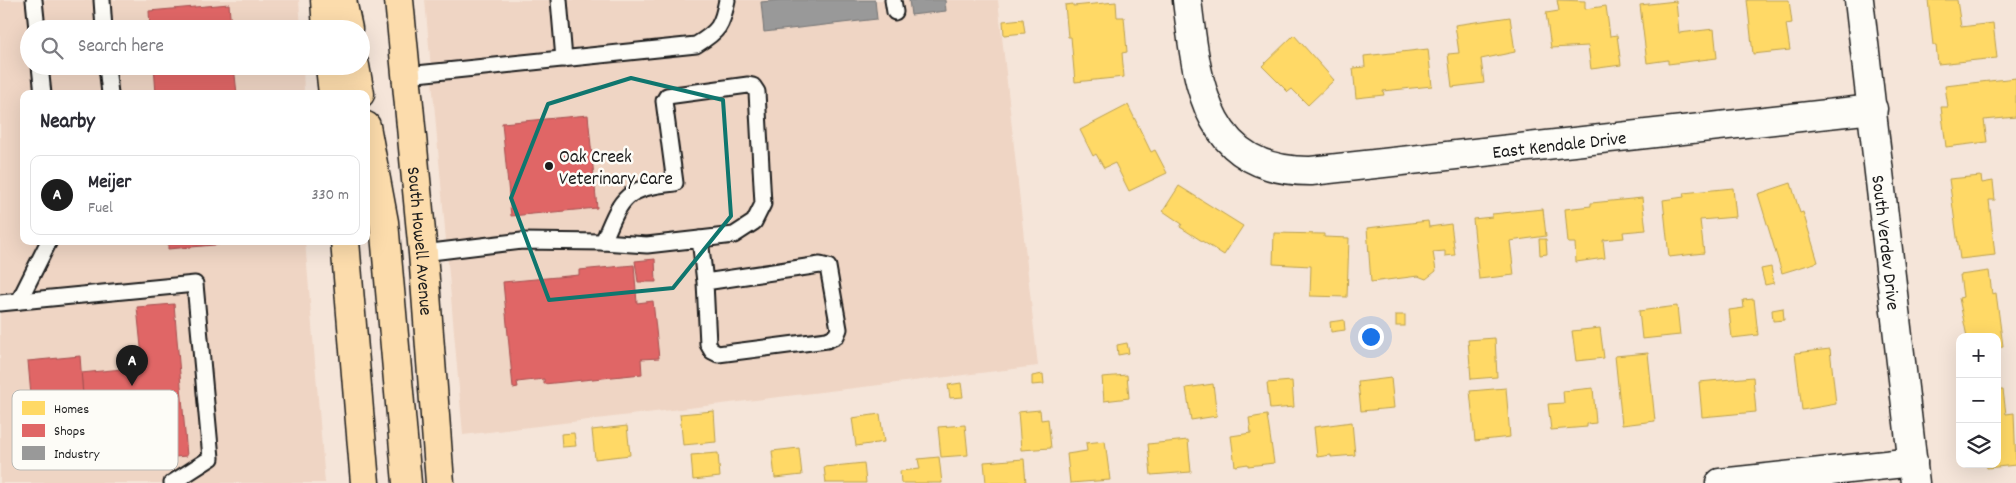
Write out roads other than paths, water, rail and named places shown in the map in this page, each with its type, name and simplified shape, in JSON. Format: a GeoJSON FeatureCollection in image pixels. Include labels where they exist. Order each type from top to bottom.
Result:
{"type":"FeatureCollection","features":[{"type":"Feature","properties":{"kind":"main road"},"geometry":{"type":"LineString","coordinates":[[325,0],[326,20]]}},
{"type":"Feature","properties":{"kind":"main road"},"geometry":{"type":"LineString","coordinates":[[342,0],[346,20]]}},
{"type":"Feature","properties":{"kind":"main road","name":"South Howell Avenue"},"geometry":{"type":"LineString","coordinates":[[399,0],[423,253],[440,483]]}},
{"type":"Feature","properties":{"kind":"main road"},"geometry":{"type":"LineString","coordinates":[[331,75],[333,90]]}},
{"type":"Feature","properties":{"kind":"main road"},"geometry":{"type":"LineString","coordinates":[[357,75],[359,90]]}},
{"type":"Feature","properties":{"kind":"main road"},"geometry":{"type":"LineString","coordinates":[[370,147],[384,222],[406,483]]}},
{"type":"Feature","properties":{"kind":"main road"},"geometry":{"type":"LineString","coordinates":[[344,245],[365,483]]}},
{"type":"Feature","properties":{"kind":"street","name":"East Kendale Drive"},"geometry":{"type":"LineString","coordinates":[[1187,0],[1195,68],[1202,92],[1220,130],[1247,156],[1282,169],[1311,171],[1873,109]]}},
{"type":"Feature","properties":{"kind":"street","name":"South Verdev Drive"},"geometry":{"type":"LineString","coordinates":[[1860,0],[1914,472]]}},
{"type":"Feature","properties":{"kind":"street"},"geometry":{"type":"LineString","coordinates":[[1720,483],[1914,472]]}},
{"type":"Feature","properties":{"kind":"lane"},"geometry":{"type":"LineString","coordinates":[[34,0],[36,20]]}},
{"type":"Feature","properties":{"kind":"lane"},"geometry":{"type":"LineString","coordinates":[[102,0],[103,20]]}},
{"type":"Feature","properties":{"kind":"lane"},"geometry":{"type":"LineString","coordinates":[[559,0],[564,59]]}},
{"type":"Feature","properties":{"kind":"lane"},"geometry":{"type":"LineString","coordinates":[[406,74],[696,45],[712,35],[723,22],[727,0]]}},
{"type":"Feature","properties":{"kind":"lane"},"geometry":{"type":"LineString","coordinates":[[41,75],[42,90]]}},
{"type":"Feature","properties":{"kind":"lane"},"geometry":{"type":"LineString","coordinates":[[108,75],[110,90]]}},
{"type":"Feature","properties":{"kind":"lane"},"geometry":{"type":"LineString","coordinates":[[423,253],[522,241],[603,242],[647,245],[734,235],[754,222],[763,204],[757,92],[753,86],[748,85],[667,96],[664,101],[675,183],[648,186],[629,195],[616,210],[603,242]]}},
{"type":"Feature","properties":{"kind":"lane"},"geometry":{"type":"LineString","coordinates":[[700,239],[705,282],[708,344],[712,351],[718,354],[828,340],[836,336],[839,329],[828,267],[820,266],[705,282]]}},
{"type":"Feature","properties":{"kind":"lane"},"geometry":{"type":"LineString","coordinates":[[19,301],[47,245]]}},
{"type":"Feature","properties":{"kind":"lane"},"geometry":{"type":"LineString","coordinates":[[0,303],[195,284],[211,458],[172,483]]}},
{"type":"Feature","properties":{"kind":"place","name":"Oak Creek Veterinary Care"},"geometry":{"type":"Point","coordinates":[549,166]}},
{"type":"Feature","properties":{"kind":"place","name":"Meijer"},"geometry":{"type":"Point","coordinates":[132,386]}}]}
